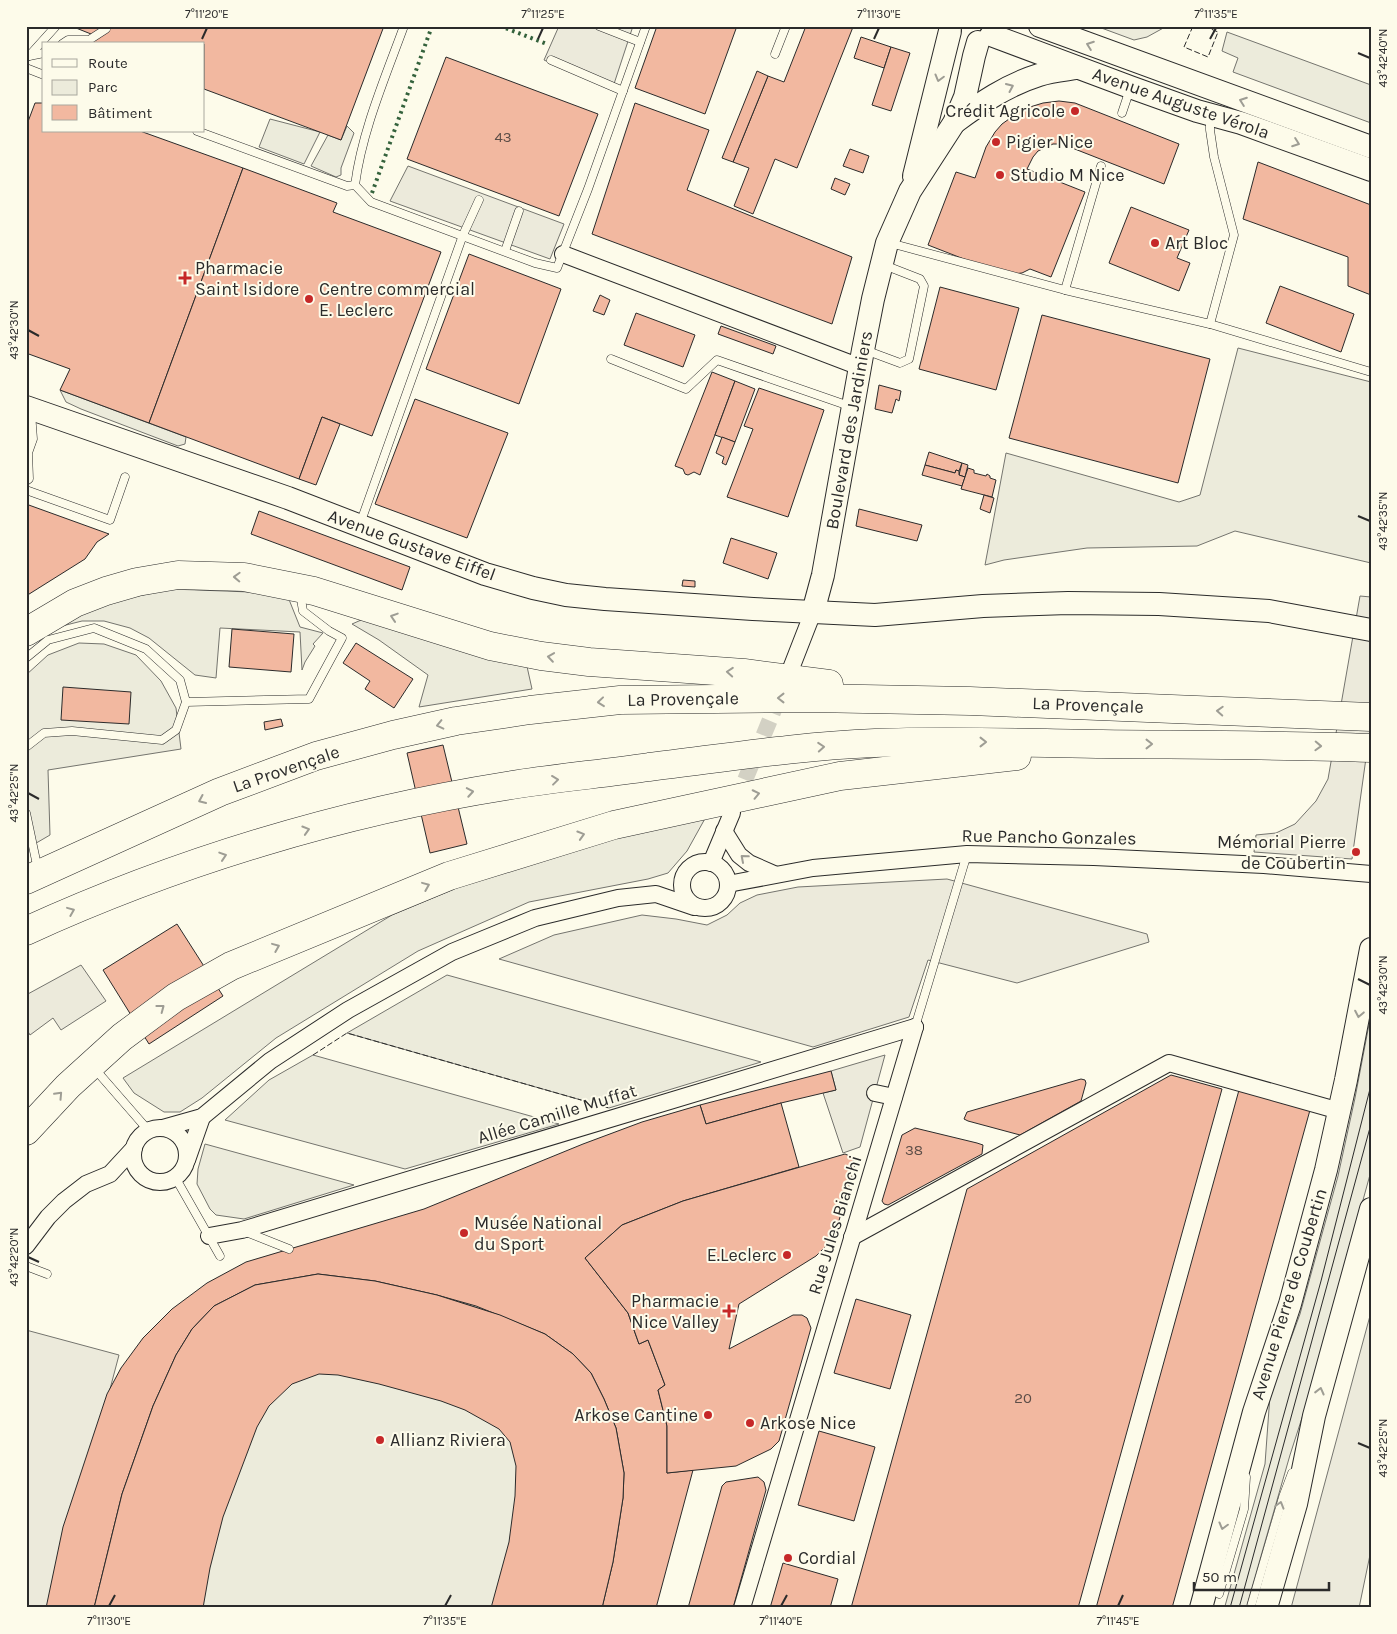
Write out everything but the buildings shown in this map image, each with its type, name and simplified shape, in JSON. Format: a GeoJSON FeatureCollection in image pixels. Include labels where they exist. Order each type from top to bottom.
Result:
{"type":"FeatureCollection","features":[{"type":"Feature","properties":{"kind":"highway"},"geometry":{"type":"LineString","coordinates":[[26,632],[76,602],[137,582],[178,575],[244,577],[314,591],[490,646],[542,656],[589,662],[744,673],[970,701]]}},
{"type":"Feature","properties":{"kind":"highway","name":"La Provençale"},"geometry":{"type":"LineString","coordinates":[[33,877],[220,792],[316,756],[393,735],[456,721],[530,710],[620,700],[811,698],[970,701],[1371,717]]}},
{"type":"Feature","properties":{"kind":"highway"},"geometry":{"type":"LineString","coordinates":[[26,931],[69,912],[178,871],[317,826],[434,799],[507,786],[803,748],[877,743],[991,742],[1371,748]]}},
{"type":"Feature","properties":{"kind":"highway"},"geometry":{"type":"LineString","coordinates":[[31,1122],[122,1037],[176,996],[231,966],[449,876],[614,825],[840,776],[985,761],[1100,744]]}},
{"type":"Feature","properties":{"kind":"street","name":"Avenue Auguste Vérola"},"geometry":{"type":"LineString","coordinates":[[1040,26],[1371,148]]}},
{"type":"Feature","properties":{"kind":"street","name":"Avenue Auguste Vérola"},"geometry":{"type":"LineString","coordinates":[[948,28],[957,38],[968,42],[989,34],[1130,87],[1242,123],[1371,170]]}},
{"type":"Feature","properties":{"kind":"street","name":"Boulevard des Jardiniers"},"geometry":{"type":"LineString","coordinates":[[910,191],[948,28]]}},
{"type":"Feature","properties":{"kind":"street","name":"Boulevard des Jardiniers"},"geometry":{"type":"LineString","coordinates":[[790,670],[813,612],[822,575],[861,358],[887,243],[910,191],[954,123],[989,34]]}},
{"type":"Feature","properties":{"kind":"street","name":"Boulevard des Jardiniers"},"geometry":{"type":"LineString","coordinates":[[954,123],[988,98],[1003,90],[1041,74],[1077,68]]}},
{"type":"Feature","properties":{"kind":"street"},"geometry":{"type":"LineString","coordinates":[[563,254],[861,358]]}},
{"type":"Feature","properties":{"kind":"street","name":"Avenue Gustave Eiffel"},"geometry":{"type":"LineString","coordinates":[[28,410],[279,495],[486,574],[533,588],[566,594],[605,599],[875,615],[983,606],[1068,603],[1159,604],[1269,612],[1371,630]]}},
{"type":"Feature","properties":{"kind":"street"},"geometry":{"type":"LineString","coordinates":[[711,863],[732,814]]}},
{"type":"Feature","properties":{"kind":"street"},"geometry":{"type":"LineString","coordinates":[[724,831],[739,855],[749,864],[774,874]]}},
{"type":"Feature","properties":{"kind":"street","name":"Rue Pancho Gonzales"},"geometry":{"type":"LineString","coordinates":[[728,884],[814,868],[967,854],[1094,857],[1280,866],[1371,874]]}},
{"type":"Feature","properties":{"kind":"street"},"geometry":{"type":"LineString","coordinates":[[149,1180],[137,1170],[133,1156],[136,1141],[155,1129],[202,1118],[270,1061],[348,1010],[452,952],[535,918],[618,898],[656,894],[694,907],[710,908],[724,900],[727,892],[727,878],[721,868],[711,863],[702,862],[688,868],[683,875],[656,894]]}},
{"type":"Feature","properties":{"kind":"street"},"geometry":{"type":"LineString","coordinates":[[683,875],[681,890],[694,907]]}},
{"type":"Feature","properties":{"kind":"street","name":"Avenue Pierre de Coubertin"},"geometry":{"type":"LineString","coordinates":[[1201,1608],[1250,1428],[1269,1364],[1290,1304],[1326,1170],[1346,1080],[1371,949]]}},
{"type":"Feature","properties":{"kind":"street","name":"Rue Jules Bianchi"},"geometry":{"type":"LineString","coordinates":[[742,1608],[915,1027]]}},
{"type":"Feature","properties":{"kind":"street","name":"Allée Camille Muffat"},"geometry":{"type":"LineString","coordinates":[[209,1236],[242,1230],[915,1027]]}},
{"type":"Feature","properties":{"kind":"street"},"geometry":{"type":"LineString","coordinates":[[852,1237],[1169,1063],[1329,1108]]}},
{"type":"Feature","properties":{"kind":"street"},"geometry":{"type":"LineString","coordinates":[[875,1093],[894,1097]]}},
{"type":"Feature","properties":{"kind":"street"},"geometry":{"type":"LineString","coordinates":[[110,1174],[158,1182],[167,1181],[180,1171],[202,1118]]}},
{"type":"Feature","properties":{"kind":"street"},"geometry":{"type":"LineString","coordinates":[[155,1129],[171,1130],[183,1141],[186,1148],[180,1171]]}},
{"type":"Feature","properties":{"kind":"street"},"geometry":{"type":"LineString","coordinates":[[26,1246],[48,1217],[64,1202],[86,1184],[110,1174],[134,1148]]}},
{"type":"Feature","properties":{"kind":"street"},"geometry":{"type":"LineString","coordinates":[[1259,1605],[1296,1504],[1311,1430],[1328,1361],[1371,1209]]}},
{"type":"Feature","properties":{"kind":"lane"},"geometry":{"type":"LineString","coordinates":[[28,56],[56,26]]}},
{"type":"Feature","properties":{"kind":"lane"},"geometry":{"type":"LineString","coordinates":[[404,26],[372,116],[357,168],[355,185],[371,202],[535,263],[557,268],[588,189],[646,26]]}},
{"type":"Feature","properties":{"kind":"lane"},"geometry":{"type":"LineString","coordinates":[[599,26],[640,42]]}},
{"type":"Feature","properties":{"kind":"lane"},"geometry":{"type":"LineString","coordinates":[[775,54],[786,26]]}},
{"type":"Feature","properties":{"kind":"lane"},"geometry":{"type":"LineString","coordinates":[[65,42],[68,40],[90,40],[106,30]]}},
{"type":"Feature","properties":{"kind":"lane"},"geometry":{"type":"LineString","coordinates":[[28,56],[42,53]]}},
{"type":"Feature","properties":{"kind":"lane"},"geometry":{"type":"LineString","coordinates":[[551,60],[623,91]]}},
{"type":"Feature","properties":{"kind":"lane"},"geometry":{"type":"LineString","coordinates":[[26,68],[42,74]]}},
{"type":"Feature","properties":{"kind":"lane"},"geometry":{"type":"LineString","coordinates":[[1122,113],[1130,87]]}},
{"type":"Feature","properties":{"kind":"lane"},"geometry":{"type":"LineString","coordinates":[[1210,114],[1214,157],[1234,234],[1210,324]]}},
{"type":"Feature","properties":{"kind":"lane"},"geometry":{"type":"LineString","coordinates":[[200,132],[347,186],[355,185]]}},
{"type":"Feature","properties":{"kind":"lane"},"geometry":{"type":"LineString","coordinates":[[1065,290],[1102,166]]}},
{"type":"Feature","properties":{"kind":"lane"},"geometry":{"type":"LineString","coordinates":[[360,526],[463,235],[479,200]]}},
{"type":"Feature","properties":{"kind":"lane"},"geometry":{"type":"LineString","coordinates":[[505,251],[519,212]]}},
{"type":"Feature","properties":{"kind":"lane"},"geometry":{"type":"LineString","coordinates":[[887,243],[1065,290],[1210,324],[1371,372]]}},
{"type":"Feature","properties":{"kind":"lane"},"geometry":{"type":"LineString","coordinates":[[861,358],[900,363],[909,359],[924,286],[920,279],[882,264]]}},
{"type":"Feature","properties":{"kind":"lane"},"geometry":{"type":"LineString","coordinates":[[611,359],[686,389],[717,360],[852,408]]}},
{"type":"Feature","properties":{"kind":"lane"},"geometry":{"type":"LineString","coordinates":[[26,481],[29,480],[27,453],[33,439],[28,410]]}},
{"type":"Feature","properties":{"kind":"lane"},"geometry":{"type":"LineString","coordinates":[[26,490],[110,520],[126,477]]}},
{"type":"Feature","properties":{"kind":"lane"},"geometry":{"type":"LineString","coordinates":[[186,702],[309,699],[342,638],[302,611],[300,588]]}},
{"type":"Feature","properties":{"kind":"lane"},"geometry":{"type":"LineString","coordinates":[[26,658],[48,640],[94,628],[146,649],[180,680],[186,702],[176,730],[162,740],[72,731],[44,733],[26,747]]}},
{"type":"Feature","properties":{"kind":"lane"},"geometry":{"type":"LineString","coordinates":[[26,813],[33,877]]}},
{"type":"Feature","properties":{"kind":"lane","name":"Rue Jules Bianchi"},"geometry":{"type":"LineString","coordinates":[[915,1027],[967,854]]}},
{"type":"Feature","properties":{"kind":"lane"},"geometry":{"type":"LineString","coordinates":[[91,1065],[155,1129]]}},
{"type":"Feature","properties":{"kind":"lane"},"geometry":{"type":"LineString","coordinates":[[180,1171],[220,1256]]}},
{"type":"Feature","properties":{"kind":"lane"},"geometry":{"type":"LineString","coordinates":[[242,1230],[289,1249]]}},
{"type":"Feature","properties":{"kind":"lane"},"geometry":{"type":"LineString","coordinates":[[26,1266],[47,1274]]}},
{"type":"Feature","properties":{"kind":"lane"},"geometry":{"type":"LineString","coordinates":[[1219,1594],[1244,1509],[1250,1428]]}},
{"type":"Feature","properties":{"kind":"green space"},"geometry":{"type":"Polygon","coordinates":[[[1096,26],[1167,26],[1147,37],[1134,40],[1096,26]]]}},
{"type":"Feature","properties":{"kind":"green space"},"geometry":{"type":"Polygon","coordinates":[[[1227,32],[1371,85],[1371,123],[1233,72],[1238,58],[1222,51],[1227,32]]]}},
{"type":"Feature","properties":{"kind":"green space"},"geometry":{"type":"Polygon","coordinates":[[[270,119],[320,132],[304,164],[259,147],[270,119]]]}},
{"type":"Feature","properties":{"kind":"green space"},"geometry":{"type":"Polygon","coordinates":[[[347,126],[354,133],[341,168],[341,175],[336,177],[311,166],[328,135],[341,140],[347,126]]]}},
{"type":"Feature","properties":{"kind":"green space"},"geometry":{"type":"Polygon","coordinates":[[[1238,348],[1371,382],[1371,563],[1235,531],[1197,546],[1087,548],[1004,560],[985,565],[1006,453],[1179,502],[1200,495],[1238,348]]]}},
{"type":"Feature","properties":{"kind":"green space"},"geometry":{"type":"Polygon","coordinates":[[[60,390],[186,437],[185,444],[178,446],[81,409],[66,402],[60,390]]]}},
{"type":"Feature","properties":{"kind":"green space"},"geometry":{"type":"Polygon","coordinates":[[[171,589],[250,592],[288,597],[300,627],[323,633],[313,644],[315,646],[302,670],[300,632],[220,628],[216,678],[195,675],[149,638],[130,628],[104,621],[82,621],[58,627],[100,604],[171,589]]]}},
{"type":"Feature","properties":{"kind":"green space"},"geometry":{"type":"Polygon","coordinates":[[[368,617],[526,662],[532,689],[419,707],[428,675],[379,640],[352,624],[368,617]]]}},
{"type":"Feature","properties":{"kind":"green space"},"geometry":{"type":"Polygon","coordinates":[[[79,643],[104,644],[136,655],[161,681],[176,708],[181,749],[48,770],[50,835],[26,849],[26,675],[48,655],[79,643]]]}},
{"type":"Feature","properties":{"kind":"green space"},"geometry":{"type":"Polygon","coordinates":[[[707,815],[687,851],[668,873],[648,879],[529,902],[418,951],[276,1038],[202,1098],[180,1112],[164,1112],[134,1093],[123,1078],[392,915],[497,871],[613,834],[707,815]]]}},
{"type":"Feature","properties":{"kind":"green space"},"geometry":{"type":"Polygon","coordinates":[[[447,975],[761,1062],[609,1108],[347,1033],[447,975]]]}},
{"type":"Feature","properties":{"kind":"green space"},"geometry":{"type":"Polygon","coordinates":[[[1371,1014],[1371,1171],[1310,1393],[1246,1608],[1225,1606],[1265,1464],[1270,1395],[1300,1314],[1338,1176],[1371,1014]]]}},
{"type":"Feature","properties":{"kind":"green space"},"geometry":{"type":"Polygon","coordinates":[[[313,1055],[559,1124],[405,1169],[225,1120],[269,1080],[313,1055]]]}},
{"type":"Feature","properties":{"kind":"green space"},"geometry":{"type":"Polygon","coordinates":[[[205,1144],[354,1185],[244,1219],[216,1215],[210,1209],[197,1184],[198,1169],[205,1144]]]}},
{"type":"Feature","properties":{"kind":"green space","name":"Allianz Riviera"},"geometry":{"type":"Polygon","coordinates":[[[437,1295],[500,1315],[602,1608],[94,1608],[153,1406],[437,1295]]]}},
{"type":"Feature","properties":{"kind":"shaded area"},"geometry":{"type":"Polygon","coordinates":[[[559,26],[633,26],[612,90],[544,60],[559,26]]]}},
{"type":"Feature","properties":{"kind":"shaded area"},"geometry":{"type":"Polygon","coordinates":[[[408,166],[564,224],[550,259],[390,201],[408,166]]]}},
{"type":"Feature","properties":{"kind":"shaded area"},"geometry":{"type":"Polygon","coordinates":[[[1360,596],[1371,597],[1371,722],[1352,859],[1254,852],[1256,835],[1276,833],[1295,824],[1316,801],[1328,779],[1360,596]]]}},
{"type":"Feature","properties":{"kind":"shaded area"},"geometry":{"type":"Polygon","coordinates":[[[947,879],[1147,934],[1149,942],[1017,983],[928,960],[909,1017],[813,1047],[499,959],[554,935],[642,915],[707,925],[727,915],[740,903],[757,895],[798,887],[947,879]]]}},
{"type":"Feature","properties":{"kind":"shaded area"},"geometry":{"type":"Polygon","coordinates":[[[81,965],[106,1001],[61,1030],[53,1018],[30,1035],[26,1028],[26,995],[81,965]]]}},
{"type":"Feature","properties":{"kind":"shaded area"},"geometry":{"type":"Polygon","coordinates":[[[885,1055],[860,1147],[843,1153],[823,1093],[836,1090],[831,1071],[885,1055]]]}},
{"type":"Feature","properties":{"kind":"shaded area"},"geometry":{"type":"Polygon","coordinates":[[[1371,1312],[1371,1550],[1359,1608],[1291,1608],[1371,1312]]]}},
{"type":"Feature","properties":{"kind":"shaded area"},"geometry":{"type":"Polygon","coordinates":[[[26,1330],[119,1355],[52,1608],[26,1608],[26,1330]]]}},
{"type":"Feature","properties":{"kind":"tunnel"},"geometry":{"type":"LineString","coordinates":[[736,802],[781,693]]}},
{"type":"Feature","properties":{"kind":"tram line"},"geometry":{"type":"LineString","coordinates":[[1230,1608],[1321,1281],[1371,1085]]}},
{"type":"Feature","properties":{"kind":"tram line"},"geometry":{"type":"LineString","coordinates":[[1239,1608],[1371,1124]]}},
{"type":"Feature","properties":{"kind":"hedge"},"geometry":{"type":"LineString","coordinates":[[372,193],[432,26]]}},
{"type":"Feature","properties":{"kind":"hedge"},"geometry":{"type":"LineString","coordinates":[[500,26],[547,44]]}},
{"type":"Feature","properties":{"kind":"fence"},"geometry":{"type":"LineString","coordinates":[[1193,26],[1184,47],[1208,57],[1218,32],[1204,26]]}},
{"type":"Feature","properties":{"kind":"fence"},"geometry":{"type":"LineString","coordinates":[[313,1055],[347,1033],[609,1108]]}},
{"type":"Feature","properties":{"kind":"place","name":"Crédit Agricole"},"geometry":{"type":"Point","coordinates":[1075,111]}},
{"type":"Feature","properties":{"kind":"place","name":"Pigier Nice"},"geometry":{"type":"Point","coordinates":[996,142]}},
{"type":"Feature","properties":{"kind":"place","name":"Studio M Nice"},"geometry":{"type":"Point","coordinates":[1000,175]}},
{"type":"Feature","properties":{"kind":"place","name":"Art Bloc"},"geometry":{"type":"Point","coordinates":[1155,243]}},
{"type":"Feature","properties":{"kind":"place","name":"Pharmacie Saint Isidore"},"geometry":{"type":"Point","coordinates":[185,278]}},
{"type":"Feature","properties":{"kind":"place","name":"Centre commercial E. Leclerc"},"geometry":{"type":"Point","coordinates":[309,299]}},
{"type":"Feature","properties":{"kind":"place","name":"Mémorial Pierre de Coubertin"},"geometry":{"type":"Point","coordinates":[1356,852]}},
{"type":"Feature","properties":{"kind":"place","name":"Musée National du Sport"},"geometry":{"type":"Point","coordinates":[464,1233]}},
{"type":"Feature","properties":{"kind":"place","name":"E.Leclerc"},"geometry":{"type":"Point","coordinates":[787,1255]}},
{"type":"Feature","properties":{"kind":"place","name":"Pharmacie Nice Valley"},"geometry":{"type":"Point","coordinates":[729,1311]}},
{"type":"Feature","properties":{"kind":"place","name":"Arkose Cantine"},"geometry":{"type":"Point","coordinates":[708,1415]}},
{"type":"Feature","properties":{"kind":"place","name":"Arkose Nice"},"geometry":{"type":"Point","coordinates":[750,1423]}},
{"type":"Feature","properties":{"kind":"place","name":"Allianz Riviera"},"geometry":{"type":"Point","coordinates":[380,1440]}},
{"type":"Feature","properties":{"kind":"place","name":"Cordial"},"geometry":{"type":"Point","coordinates":[788,1558]}}]}
